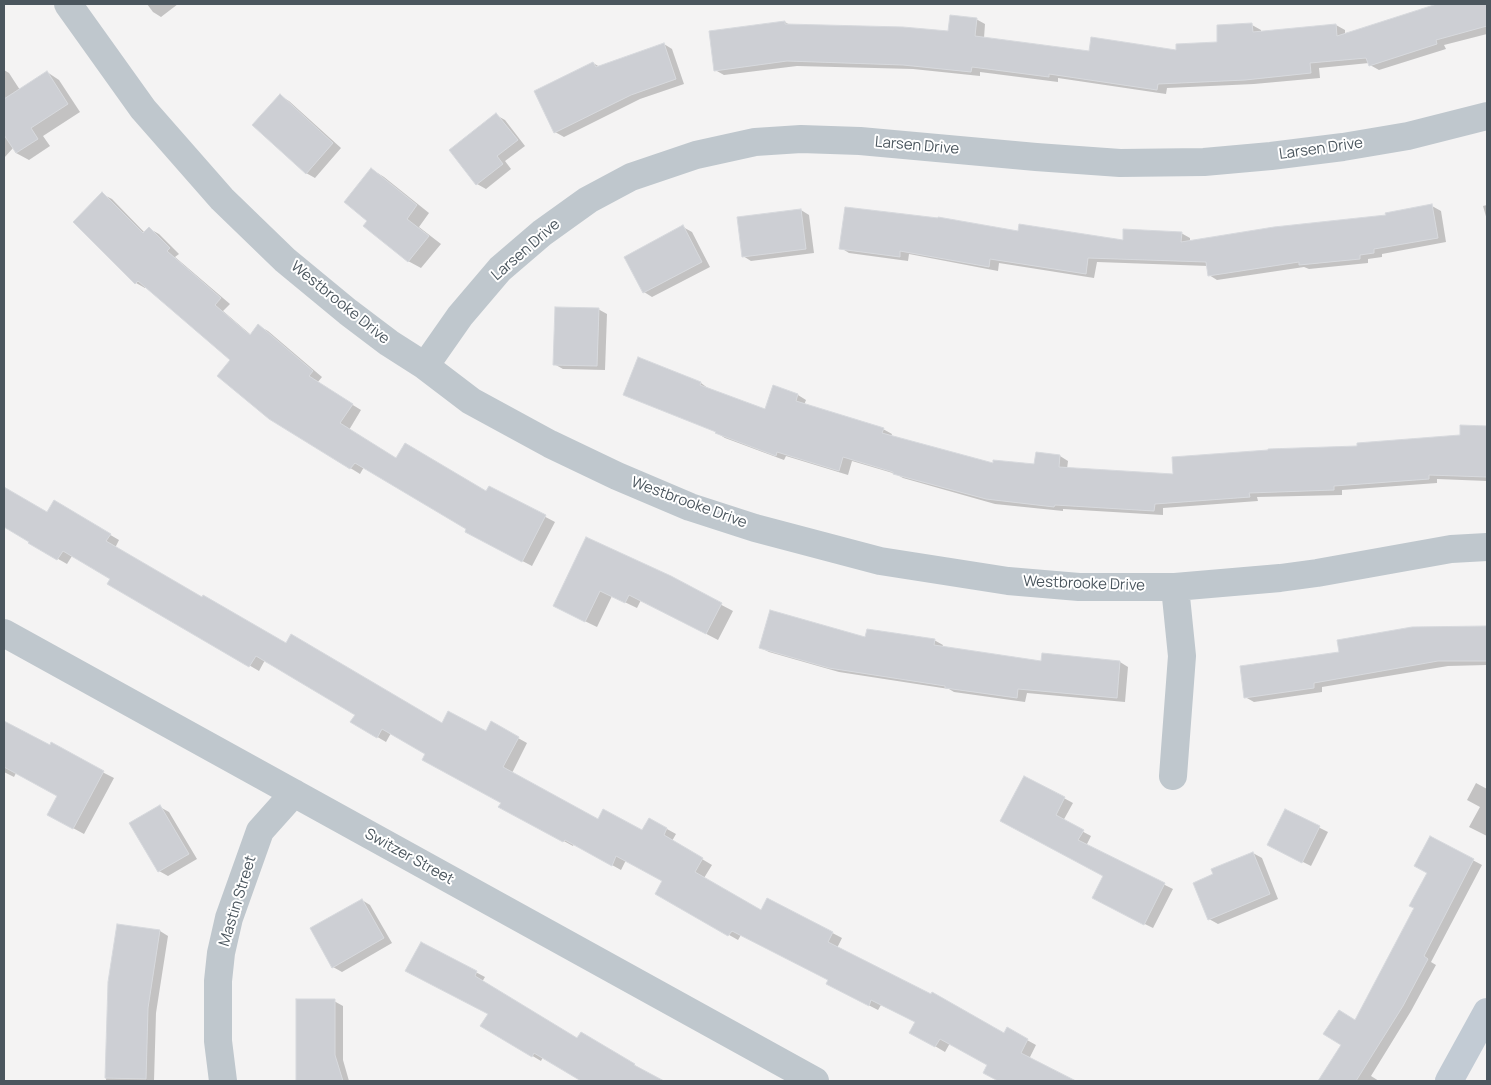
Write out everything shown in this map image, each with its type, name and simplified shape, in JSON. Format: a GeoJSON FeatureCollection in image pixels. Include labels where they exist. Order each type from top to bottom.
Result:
{"type":"FeatureCollection","features":[{"type":"Feature","properties":{"kind":"street","name":"Westbrooke Drive"},"geometry":{"type":"LineString","coordinates":[[68,4],[143,110],[222,199],[285,260],[348,312],[471,400],[550,444],[617,476],[690,507],[755,528],[880,561],[1008,581],[1079,587],[1175,587],[1317,573],[1451,549],[1487,547]]}},
{"type":"Feature","properties":{"kind":"street","name":"Larsen Drive"},"geometry":{"type":"LineString","coordinates":[[425,366],[460,316],[500,269],[542,233],[588,200],[631,177],[696,155],[754,142],[811,140],[860,141],[1120,163],[1204,162],[1343,147],[1408,136],[1487,116]]}},
{"type":"Feature","properties":{"kind":"street"},"geometry":{"type":"LineString","coordinates":[[1174,776],[1182,656],[1175,587]]}},
{"type":"Feature","properties":{"kind":"street","name":"Switzer Street"},"geometry":{"type":"LineString","coordinates":[[4,633],[815,1081]]}},
{"type":"Feature","properties":{"kind":"street","name":"Mastin Street"},"geometry":{"type":"LineString","coordinates":[[223,1081],[218,1041],[218,980],[221,953],[229,918],[260,831],[294,793]]}},
{"type":"Feature","properties":{"kind":"street"},"geometry":{"type":"LineString","coordinates":[[1449,1081],[1487,1012]]}},
{"type":"Feature","properties":{"kind":"building"},"geometry":{"type":"Polygon","coordinates":[[[1437,4],[1487,4],[1487,26],[1436,40],[1437,44],[1369,66],[1366,58],[1310,63],[1311,73],[1245,80],[1158,84],[1157,90],[1049,74],[1049,77],[972,67],[971,72],[903,65],[787,61],[714,71],[709,31],[785,21],[785,24],[903,27],[948,31],[950,15],[977,18],[975,36],[1089,51],[1091,37],[1176,50],[1176,44],[1217,42],[1217,25],[1252,23],[1253,32],[1336,24],[1337,36],[1437,4]]]}},
{"type":"Feature","properties":{"kind":"building"},"geometry":{"type":"Polygon","coordinates":[[[664,43],[676,79],[631,95],[554,133],[534,91],[593,62],[596,67],[664,43]]]}},
{"type":"Feature","properties":{"kind":"building"},"geometry":{"type":"Polygon","coordinates":[[[47,71],[68,104],[31,128],[38,139],[16,153],[4,135],[4,99],[47,71]]]}},
{"type":"Feature","properties":{"kind":"building"},"geometry":{"type":"Polygon","coordinates":[[[280,94],[333,143],[306,174],[252,125],[280,94]]]}},
{"type":"Feature","properties":{"kind":"building"},"geometry":{"type":"Polygon","coordinates":[[[496,113],[518,140],[497,156],[503,164],[476,185],[449,150],[496,113]]]}},
{"type":"Feature","properties":{"kind":"building"},"geometry":{"type":"Polygon","coordinates":[[[371,168],[417,205],[407,219],[429,236],[408,262],[363,226],[367,221],[344,202],[371,168]]]}},
{"type":"Feature","properties":{"kind":"building"},"geometry":{"type":"Polygon","coordinates":[[[102,192],[143,233],[149,227],[170,248],[167,251],[221,298],[215,305],[250,335],[258,324],[313,371],[309,376],[353,404],[340,423],[396,458],[405,443],[486,491],[489,486],[546,515],[522,562],[465,532],[466,529],[355,463],[350,469],[269,419],[217,376],[230,360],[138,281],[135,284],[73,222],[102,192]]]}},
{"type":"Feature","properties":{"kind":"building"},"geometry":{"type":"Polygon","coordinates":[[[1432,204],[1438,238],[1374,249],[1374,253],[1360,255],[1360,259],[1299,265],[1299,262],[1208,276],[1206,262],[1088,258],[1086,274],[990,259],[989,267],[900,251],[900,257],[839,249],[845,207],[938,217],[1018,231],[1019,224],[1123,240],[1123,229],[1182,232],[1181,242],[1274,227],[1386,215],[1385,213],[1432,204]]]}},
{"type":"Feature","properties":{"kind":"building"},"geometry":{"type":"Polygon","coordinates":[[[801,209],[806,249],[742,257],[737,217],[801,209]]]}},
{"type":"Feature","properties":{"kind":"building"},"geometry":{"type":"Polygon","coordinates":[[[683,225],[702,262],[643,293],[624,257],[683,225]]]}},
{"type":"Feature","properties":{"kind":"building"},"geometry":{"type":"Polygon","coordinates":[[[555,307],[599,308],[597,366],[553,365],[555,307]]]}},
{"type":"Feature","properties":{"kind":"building"},"geometry":{"type":"Polygon","coordinates":[[[638,357],[701,382],[700,385],[765,409],[773,385],[798,394],[796,401],[884,428],[882,433],[993,463],[993,460],[1034,464],[1036,452],[1060,455],[1059,467],[1173,474],[1172,457],[1268,449],[1357,446],[1357,443],[1460,435],[1460,425],[1487,426],[1487,477],[1429,475],[1429,479],[1334,486],[1334,490],[1249,493],[1250,497],[1155,504],[1154,511],[1055,505],[1054,507],[986,499],[893,474],[893,472],[843,457],[839,471],[777,452],[776,456],[715,433],[623,395],[638,357]]]}},
{"type":"Feature","properties":{"kind":"building"},"geometry":{"type":"Polygon","coordinates":[[[4,487],[47,512],[54,500],[111,534],[106,541],[202,597],[203,595],[286,643],[291,634],[442,723],[448,711],[486,731],[491,721],[519,737],[503,767],[598,819],[603,809],[642,830],[649,818],[667,828],[664,835],[703,858],[695,872],[761,910],[767,898],[833,932],[828,942],[931,994],[932,992],[1004,1033],[1007,1027],[1028,1039],[1021,1053],[1076,1081],[998,1081],[983,1073],[987,1065],[940,1039],[935,1047],[909,1033],[915,1022],[871,1000],[869,1006],[826,984],[828,980],[732,931],[728,936],[655,894],[662,881],[616,856],[612,866],[565,840],[563,842],[498,807],[501,803],[422,760],[425,754],[382,729],[377,738],[350,722],[355,715],[256,656],[249,667],[107,584],[110,579],[63,551],[57,560],[28,543],[4,527],[4,487]]]}},
{"type":"Feature","properties":{"kind":"building"},"geometry":{"type":"Polygon","coordinates":[[[586,537],[671,576],[722,603],[706,634],[629,595],[625,603],[600,591],[585,622],[553,606],[586,537]]]}},
{"type":"Feature","properties":{"kind":"building"},"geometry":{"type":"Polygon","coordinates":[[[770,610],[865,637],[867,629],[935,639],[934,645],[1041,661],[1042,653],[1120,661],[1117,698],[1018,689],[1017,698],[829,668],[759,648],[770,610]]]}},
{"type":"Feature","properties":{"kind":"building"},"geometry":{"type":"Polygon","coordinates":[[[1487,626],[1487,661],[1438,661],[1314,683],[1314,688],[1244,698],[1240,666],[1339,652],[1337,640],[1412,627],[1487,626]]]}},
{"type":"Feature","properties":{"kind":"building"},"geometry":{"type":"Polygon","coordinates":[[[4,721],[50,745],[51,742],[104,771],[73,829],[47,815],[57,796],[4,767],[4,721]]]}},
{"type":"Feature","properties":{"kind":"building"},"geometry":{"type":"Polygon","coordinates":[[[1024,776],[1065,797],[1056,815],[1084,830],[1078,840],[1165,883],[1144,925],[1092,898],[1103,876],[1000,821],[1024,776]]]}},
{"type":"Feature","properties":{"kind":"building"},"geometry":{"type":"Polygon","coordinates":[[[160,805],[189,854],[158,872],[129,823],[160,805]]]}},
{"type":"Feature","properties":{"kind":"building"},"geometry":{"type":"Polygon","coordinates":[[[1285,809],[1320,826],[1302,863],[1267,845],[1285,809]]]}},
{"type":"Feature","properties":{"kind":"building"},"geometry":{"type":"Polygon","coordinates":[[[1430,836],[1474,859],[1424,956],[1428,959],[1403,1006],[1356,1081],[1318,1081],[1341,1045],[1323,1034],[1339,1010],[1355,1020],[1414,908],[1409,906],[1427,873],[1414,866],[1430,836]]]}},
{"type":"Feature","properties":{"kind":"building"},"geometry":{"type":"Polygon","coordinates":[[[1253,852],[1270,894],[1208,920],[1193,883],[1213,874],[1211,869],[1253,852]]]}},
{"type":"Feature","properties":{"kind":"building"},"geometry":{"type":"Polygon","coordinates":[[[362,899],[384,938],[332,968],[310,928],[362,899]]]}},
{"type":"Feature","properties":{"kind":"building"},"geometry":{"type":"Polygon","coordinates":[[[117,924],[160,930],[148,1008],[146,1079],[105,1078],[108,982],[117,924]]]}},
{"type":"Feature","properties":{"kind":"building"},"geometry":{"type":"Polygon","coordinates":[[[421,942],[477,971],[475,976],[577,1038],[581,1032],[664,1081],[581,1081],[534,1053],[532,1057],[480,1026],[488,1014],[405,971],[421,942]]]}},
{"type":"Feature","properties":{"kind":"building"},"geometry":{"type":"Polygon","coordinates":[[[296,999],[335,999],[335,1055],[343,1081],[296,1081],[296,999]]]}}]}
